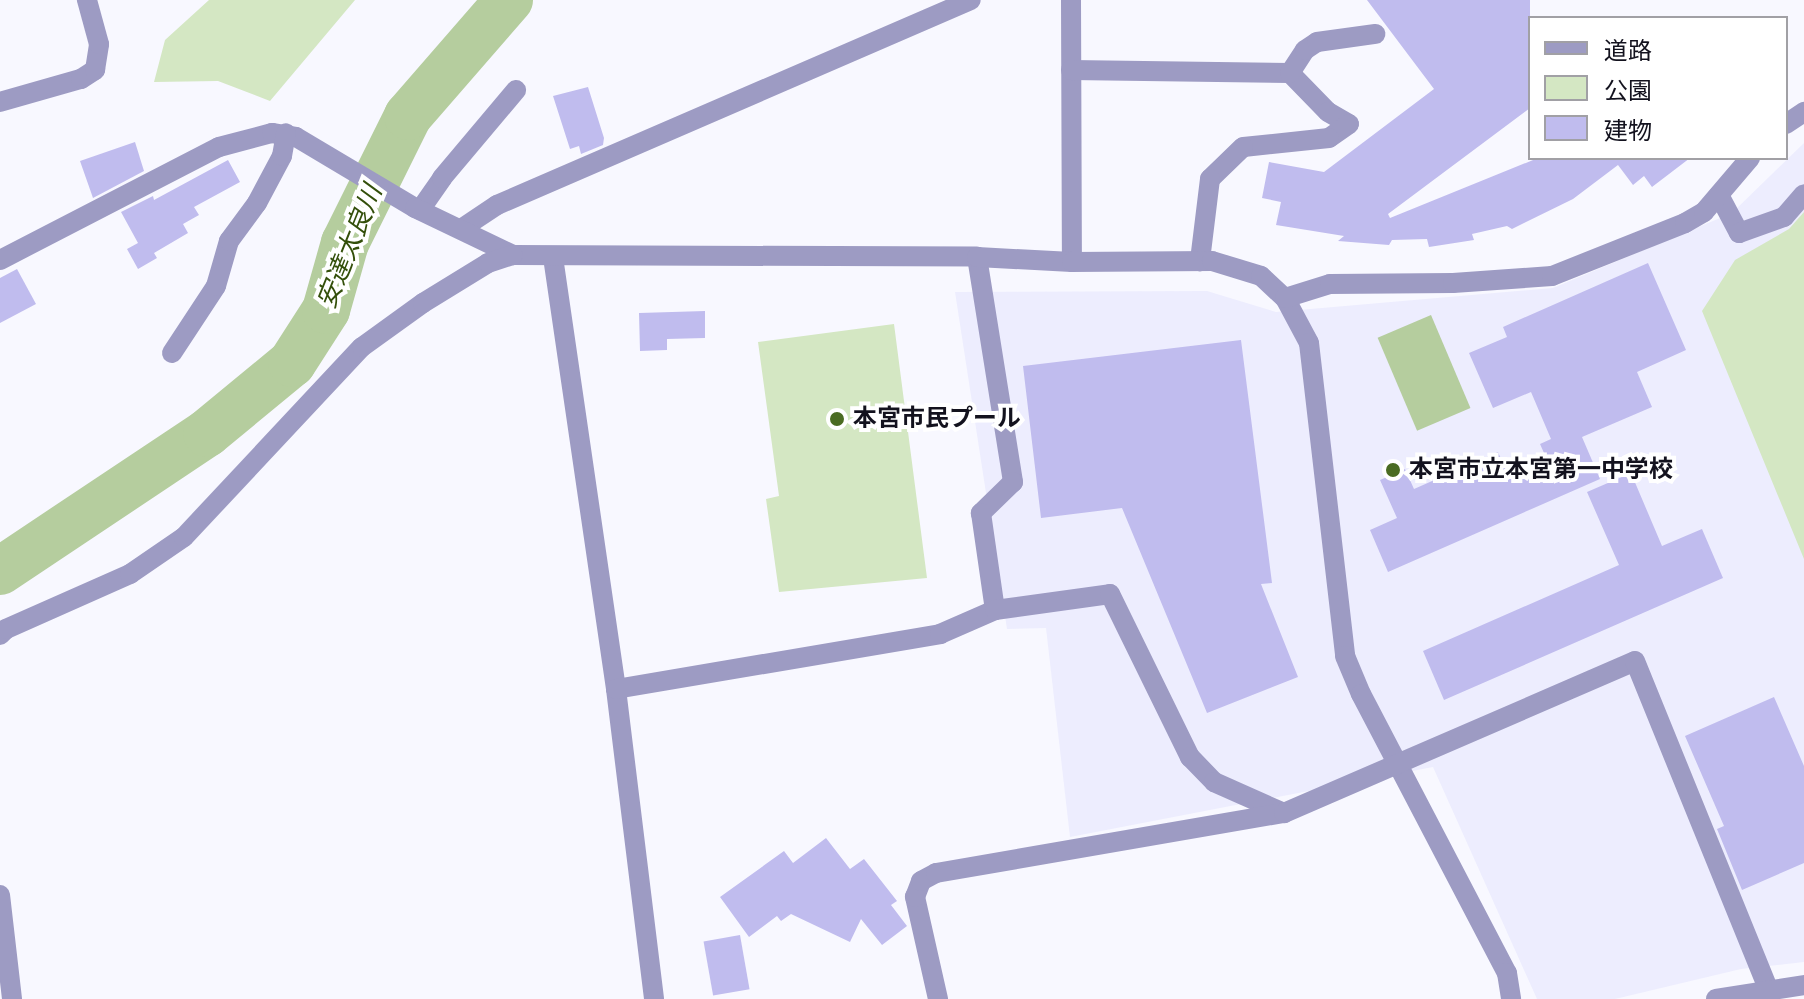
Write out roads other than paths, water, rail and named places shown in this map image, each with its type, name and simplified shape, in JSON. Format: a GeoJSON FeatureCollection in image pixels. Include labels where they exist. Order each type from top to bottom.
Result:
{"type":"FeatureCollection","features":[{"type":"Feature","properties":{"kind":"street"},"geometry":{"type":"LineString","coordinates":[[0,102],[81,79],[95,70],[99,44],[87,0]]}},
{"type":"Feature","properties":{"kind":"street"},"geometry":{"type":"LineString","coordinates":[[461,229],[497,205],[971,0]]}},
{"type":"Feature","properties":{"kind":"street"},"geometry":{"type":"LineString","coordinates":[[1071,0],[1072,262]]}},
{"type":"Feature","properties":{"kind":"street"},"geometry":{"type":"LineString","coordinates":[[1290,73],[1305,50],[1317,42],[1375,34]]}},
{"type":"Feature","properties":{"kind":"street"},"geometry":{"type":"LineString","coordinates":[[1071,70],[1290,73],[1328,112],[1349,124],[1329,138],[1243,147],[1210,179],[1200,261]]}},
{"type":"Feature","properties":{"kind":"street"},"geometry":{"type":"LineString","coordinates":[[417,209],[516,90]]}},
{"type":"Feature","properties":{"kind":"street"},"geometry":{"type":"LineString","coordinates":[[0,260],[219,147],[272,133],[291,135],[417,209],[513,255]]}},
{"type":"Feature","properties":{"kind":"street"},"geometry":{"type":"LineString","coordinates":[[172,353],[216,286],[229,241],[257,203],[291,135]]}},
{"type":"Feature","properties":{"kind":"street"},"geometry":{"type":"LineString","coordinates":[[1285,298],[1330,284],[1453,283],[1552,276],[1685,223],[1704,212],[1748,160]]}},
{"type":"Feature","properties":{"kind":"street"},"geometry":{"type":"LineString","coordinates":[[1719,195],[1739,233],[1784,217],[1804,194]]}},
{"type":"Feature","properties":{"kind":"street"},"geometry":{"type":"LineString","coordinates":[[0,635],[6,629],[130,574],[184,537],[362,347],[423,303],[488,263],[513,255],[977,257],[1072,262],[1200,261],[1233,265],[1261,276],[1285,298],[1309,343],[1345,656],[1507,973],[1511,999]]}},
{"type":"Feature","properties":{"kind":"street"},"geometry":{"type":"LineString","coordinates":[[553,257],[616,689],[654,999]]}},
{"type":"Feature","properties":{"kind":"street"},"geometry":{"type":"LineString","coordinates":[[977,257],[1013,482],[981,513],[995,610]]}},
{"type":"Feature","properties":{"kind":"street"},"geometry":{"type":"LineString","coordinates":[[616,689],[940,634],[995,610],[1110,594],[1190,757],[1214,782],[1284,813]]}},
{"type":"Feature","properties":{"kind":"street"},"geometry":{"type":"LineString","coordinates":[[938,999],[915,897],[921,881],[936,873],[1284,813],[1635,661],[1769,991]]}},
{"type":"Feature","properties":{"kind":"street"},"geometry":{"type":"LineString","coordinates":[[0,895],[12,999]]}},
{"type":"Feature","properties":{"kind":"street"},"geometry":{"type":"LineString","coordinates":[[1716,999],[1804,985]]}},
{"type":"Feature","properties":{"kind":"waterway","name":"安達太良川"},"geometry":{"type":"LineString","coordinates":[[0,571],[207,433],[292,363],[326,310],[345,243],[408,116],[509,0]]}},
{"type":"Feature","properties":{"kind":"place","name":"本宮市民プール"},"geometry":{"type":"Point","coordinates":[837,419]}},
{"type":"Feature","properties":{"kind":"place","name":"本宮市立本宮第一中学校"},"geometry":{"type":"Point","coordinates":[1393,470]}}]}
